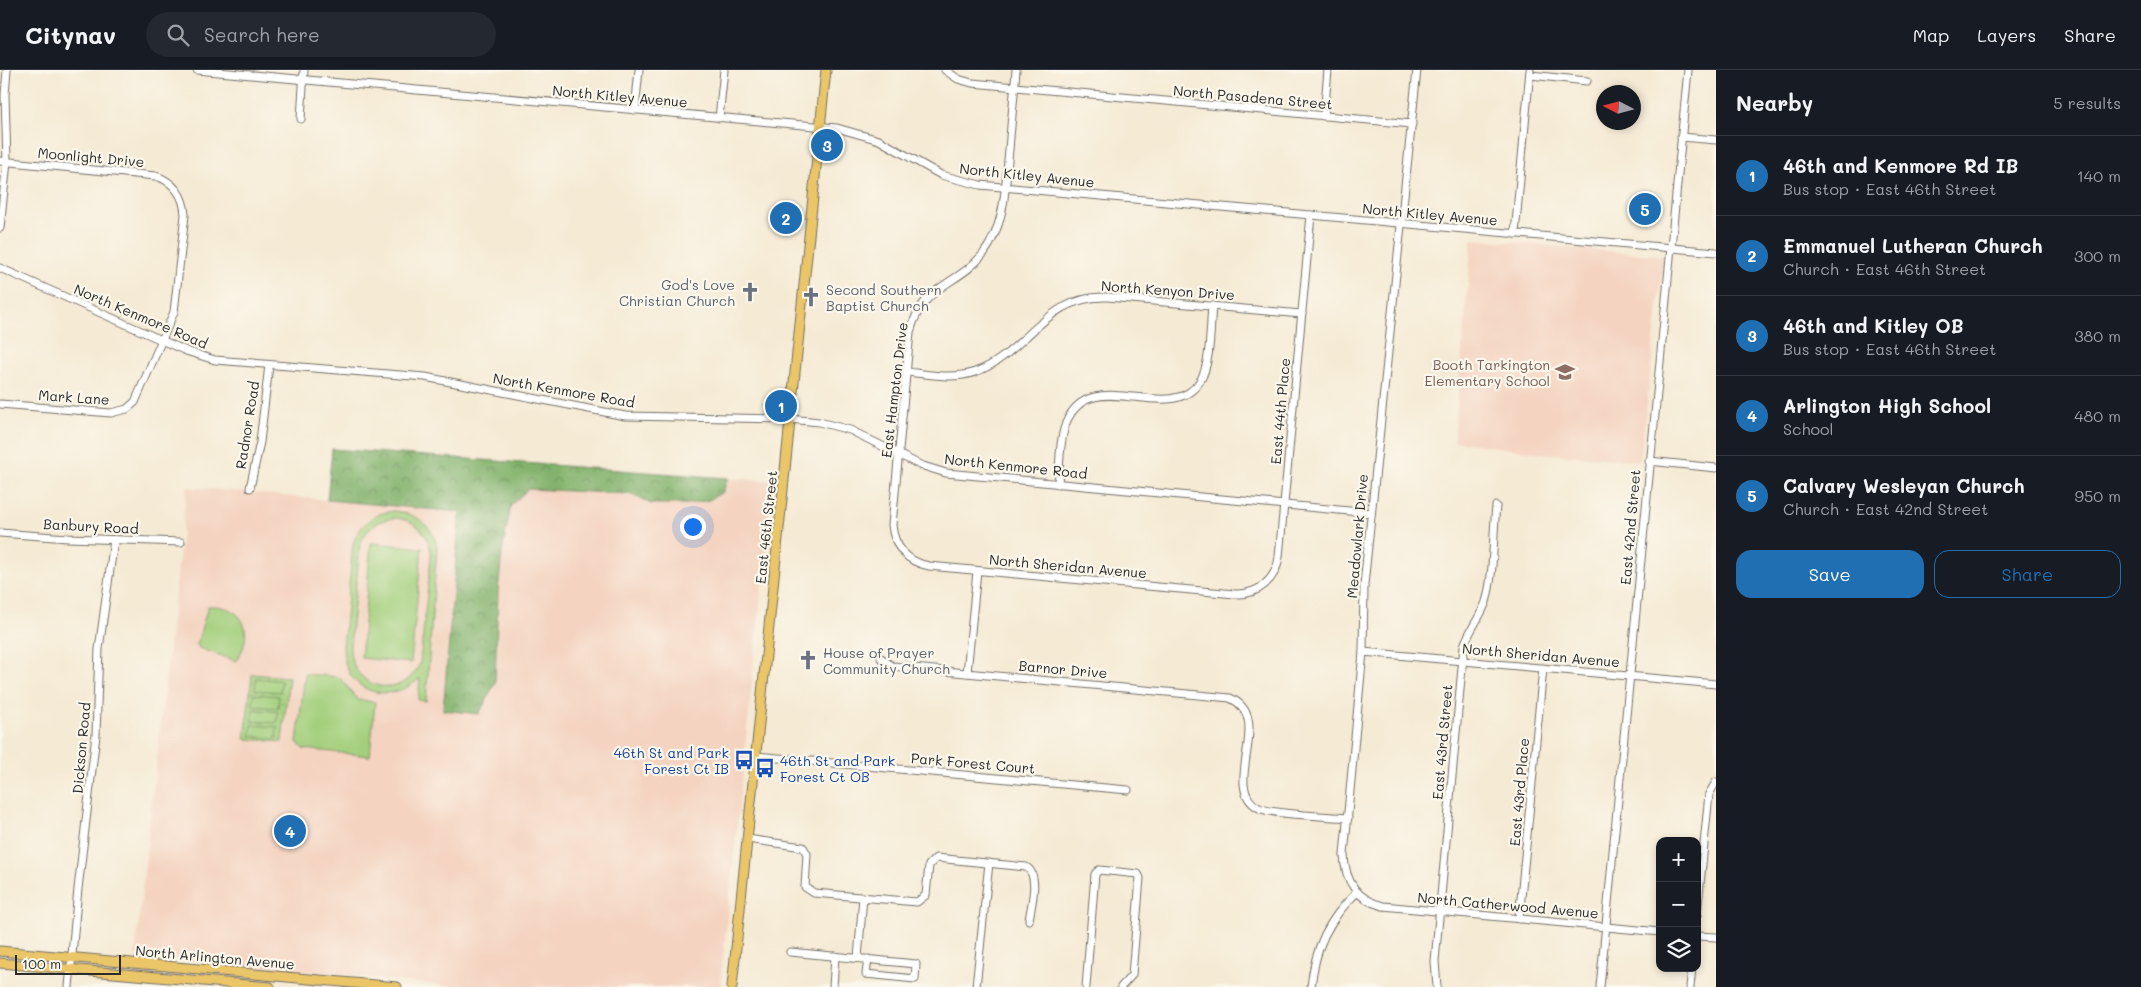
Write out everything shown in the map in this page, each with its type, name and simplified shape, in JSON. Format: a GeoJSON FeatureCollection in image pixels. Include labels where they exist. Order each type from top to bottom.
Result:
{"type":"FeatureCollection","features":[{"type":"Feature","properties":{"kind":"main road","name":"East 46th Street"},"geometry":{"type":"LineString","coordinates":[[732,987],[826,70]]}},
{"type":"Feature","properties":{"kind":"main road","name":"North Arlington Avenue"},"geometry":{"type":"LineString","coordinates":[[0,952],[397,987]]}},
{"type":"Feature","properties":{"kind":"main road","name":"North Arlington Avenue"},"geometry":{"type":"LineString","coordinates":[[0,963],[213,984],[270,987]]}},
{"type":"Feature","properties":{"kind":"street"},"geometry":{"type":"LineString","coordinates":[[0,228],[7,70]]}},
{"type":"Feature","properties":{"kind":"street","name":"North Kitley Avenue"},"geometry":{"type":"LineString","coordinates":[[197,70],[838,128],[876,139],[947,178],[967,183],[1716,252]]}},
{"type":"Feature","properties":{"kind":"street"},"geometry":{"type":"LineString","coordinates":[[301,119],[304,70]]}},
{"type":"Feature","properties":{"kind":"street"},"geometry":{"type":"LineString","coordinates":[[635,110],[639,70]]}},
{"type":"Feature","properties":{"kind":"street"},"geometry":{"type":"LineString","coordinates":[[719,118],[724,70]]}},
{"type":"Feature","properties":{"kind":"street","name":"North Pasadena Street"},"geometry":{"type":"LineString","coordinates":[[945,70],[964,81],[1015,87],[1412,124]]}},
{"type":"Feature","properties":{"kind":"street","name":"East Hampton Drive"},"geometry":{"type":"LineString","coordinates":[[896,542],[892,525],[910,332],[918,310],[930,294],[966,271],[988,247],[998,227],[1005,187],[1016,70]]}},
{"type":"Feature","properties":{"kind":"street"},"geometry":{"type":"LineString","coordinates":[[1324,116],[1328,70]]}},
{"type":"Feature","properties":{"kind":"street","name":"Meadowlark Drive"},"geometry":{"type":"LineString","coordinates":[[1357,892],[1348,878],[1344,865],[1363,652],[1364,585],[1395,273],[1403,224],[1417,70]]}},
{"type":"Feature","properties":{"kind":"street","name":"East 42nd Street"},"geometry":{"type":"LineString","coordinates":[[1600,987],[1688,70]]}},
{"type":"Feature","properties":{"kind":"street"},"geometry":{"type":"LineString","coordinates":[[1516,234],[1530,72],[1586,80]]}},
{"type":"Feature","properties":{"kind":"street"},"geometry":{"type":"LineString","coordinates":[[1681,137],[1716,140]]}},
{"type":"Feature","properties":{"kind":"street","name":"Moonlight Drive"},"geometry":{"type":"LineString","coordinates":[[3,161],[151,175],[164,180],[176,189]]}},
{"type":"Feature","properties":{"kind":"street","name":"Mark Lane"},"geometry":{"type":"LineString","coordinates":[[0,404],[107,414],[120,411],[132,404],[138,397],[163,340],[176,303],[185,215],[182,200],[176,189]]}},
{"type":"Feature","properties":{"kind":"street","name":"East 44th Place"},"geometry":{"type":"LineString","coordinates":[[1248,593],[1265,584],[1276,569],[1284,505],[1311,215]]}},
{"type":"Feature","properties":{"kind":"street","name":"North Kenmore Road"},"geometry":{"type":"LineString","coordinates":[[0,268],[163,340],[212,359],[425,377],[625,416],[790,419],[822,422],[844,428],[939,472],[1371,513]]}},
{"type":"Feature","properties":{"kind":"street","name":"North Kenyon Drive"},"geometry":{"type":"LineString","coordinates":[[906,372],[952,376],[975,372],[992,363],[1055,312],[1082,299],[1101,296],[1302,314]]}},
{"type":"Feature","properties":{"kind":"street"},"geometry":{"type":"LineString","coordinates":[[1058,484],[1066,424],[1074,410],[1084,402],[1097,396],[1110,395],[1171,399],[1184,396],[1197,385],[1206,368],[1212,306]]}},
{"type":"Feature","properties":{"kind":"street","name":"Radnor Road"},"geometry":{"type":"LineString","coordinates":[[250,488],[260,442],[269,365]]}},
{"type":"Feature","properties":{"kind":"street"},"geometry":{"type":"LineString","coordinates":[[1649,461],[1716,468]]}},
{"type":"Feature","properties":{"kind":"street","name":"East 43rd Street"},"geometry":{"type":"LineString","coordinates":[[1437,987],[1435,961],[1462,661],[1467,636],[1481,613],[1488,594],[1496,506]]}},
{"type":"Feature","properties":{"kind":"street","name":"Banbury Road"},"geometry":{"type":"LineString","coordinates":[[0,533],[181,542]]}},
{"type":"Feature","properties":{"kind":"street","name":"Dickson Road"},"geometry":{"type":"LineString","coordinates":[[69,987],[96,735],[99,650],[114,540]]}},
{"type":"Feature","properties":{"kind":"street","name":"North Sheridan Avenue"},"geometry":{"type":"LineString","coordinates":[[896,542],[905,555],[918,563],[929,566],[1235,594],[1248,593]]}},
{"type":"Feature","properties":{"kind":"street"},"geometry":{"type":"LineString","coordinates":[[967,672],[977,571]]}},
{"type":"Feature","properties":{"kind":"street","name":"North Sheridan Avenue"},"geometry":{"type":"LineString","coordinates":[[1363,652],[1716,684]]}},
{"type":"Feature","properties":{"kind":"street","name":"Barnor Drive"},"geometry":{"type":"LineString","coordinates":[[881,658],[892,666],[1226,697],[1242,706],[1249,721],[1244,782],[1250,800],[1256,806],[1268,810],[1348,818]]}},
{"type":"Feature","properties":{"kind":"street","name":"East 43rd Place"},"geometry":{"type":"LineString","coordinates":[[1519,919],[1543,668]]}},
{"type":"Feature","properties":{"kind":"street","name":"Park Forest Court"},"geometry":{"type":"LineString","coordinates":[[756,756],[1128,790]]}},
{"type":"Feature","properties":{"kind":"street"},"geometry":{"type":"LineString","coordinates":[[1700,882],[1708,800],[1715,783]]}},
{"type":"Feature","properties":{"kind":"street"},"geometry":{"type":"LineString","coordinates":[[747,839],[800,845],[807,854],[804,882],[808,890],[814,893],[919,902],[926,895],[929,865],[933,860],[940,858],[1024,866],[1031,870],[1034,877],[1029,920]]}},
{"type":"Feature","properties":{"kind":"street"},"geometry":{"type":"LineString","coordinates":[[976,987],[989,863]]}},
{"type":"Feature","properties":{"kind":"street"},"geometry":{"type":"LineString","coordinates":[[1086,987],[1094,874],[1099,870],[1138,874],[1140,878],[1132,975],[1121,987]]}},
{"type":"Feature","properties":{"kind":"street"},"geometry":{"type":"LineString","coordinates":[[1311,987],[1315,954],[1326,929],[1342,907],[1357,892]]}},
{"type":"Feature","properties":{"kind":"street","name":"North Catherwood Avenue"},"geometry":{"type":"LineString","coordinates":[[1357,892],[1368,900],[1380,905],[1656,932]]}},
{"type":"Feature","properties":{"kind":"street"},"geometry":{"type":"LineString","coordinates":[[858,958],[863,897]]}},
{"type":"Feature","properties":{"kind":"street"},"geometry":{"type":"LineString","coordinates":[[1701,936],[1716,938]]}},
{"type":"Feature","properties":{"kind":"street"},"geometry":{"type":"LineString","coordinates":[[790,952],[858,958],[868,959],[916,964],[915,979],[866,974],[868,959]]}},
{"type":"Feature","properties":{"kind":"street"},"geometry":{"type":"LineString","coordinates":[[833,987],[835,956]]}},
{"type":"Feature","properties":{"kind":"street"},"geometry":{"type":"LineString","coordinates":[[213,984],[215,971]]}},
{"type":"Feature","properties":{"kind":"street"},"geometry":{"type":"LineString","coordinates":[[1690,987],[1692,972]]}},
{"type":"Feature","properties":{"kind":"shaded area"},"geometry":{"type":"Polygon","coordinates":[[[1472,239],[1664,256],[1640,461],[1550,454],[1454,441],[1472,239]]]}},
{"type":"Feature","properties":{"kind":"shaded area"},"geometry":{"type":"Polygon","coordinates":[[[728,478],[773,481],[720,987],[461,987],[135,955],[187,487],[460,512],[443,710],[495,683],[498,591],[502,552],[511,505],[528,489],[630,494],[651,504],[723,492],[728,478]]]}},
{"type":"Feature","properties":{"kind":"green space"},"geometry":{"type":"Polygon","coordinates":[[[332,449],[728,478],[723,492],[709,500],[688,504],[651,504],[630,494],[528,489],[511,505],[502,552],[498,591],[495,683],[479,714],[443,710],[460,512],[327,500],[332,449]]]}},
{"type":"Feature","properties":{"kind":"green space"},"geometry":{"type":"Polygon","coordinates":[[[386,512],[402,512],[422,521],[431,532],[437,546],[426,701],[418,700],[420,678],[408,687],[394,692],[382,693],[369,690],[359,684],[351,675],[345,662],[343,647],[353,544],[359,531],[368,521],[386,512]],[[394,518],[377,523],[365,534],[360,544],[350,646],[352,661],[358,672],[367,681],[378,686],[390,687],[402,683],[412,676],[420,663],[431,554],[430,546],[420,528],[402,519],[394,518]]]}},
{"type":"Feature","properties":{"kind":"green space"},"geometry":{"type":"Polygon","coordinates":[[[371,543],[422,548],[411,663],[361,658],[371,543]]]}},
{"type":"Feature","properties":{"kind":"green space"},"geometry":{"type":"Polygon","coordinates":[[[208,606],[230,610],[238,615],[243,622],[245,640],[242,651],[236,661],[199,648],[197,644],[208,606]]]}},
{"type":"Feature","properties":{"kind":"green space"},"geometry":{"type":"Polygon","coordinates":[[[252,674],[289,677],[282,742],[245,739],[252,674]]]}},
{"type":"Feature","properties":{"kind":"green space"},"geometry":{"type":"Polygon","coordinates":[[[305,674],[339,677],[358,700],[375,702],[370,756],[303,749],[297,742],[305,674]]]}},
{"type":"Feature","properties":{"kind":"green space"},"geometry":{"type":"Polygon","coordinates":[[[256,678],[281,681],[280,692],[255,690],[256,678]]]}},
{"type":"Feature","properties":{"kind":"green space"},"geometry":{"type":"Polygon","coordinates":[[[254,694],[279,696],[278,708],[253,706],[254,694]]]}},
{"type":"Feature","properties":{"kind":"green space"},"geometry":{"type":"Polygon","coordinates":[[[253,709],[278,712],[277,723],[252,721],[253,709]]]}},
{"type":"Feature","properties":{"kind":"green space"},"geometry":{"type":"Polygon","coordinates":[[[252,725],[277,727],[276,739],[250,736],[252,725]]]}},
{"type":"Feature","properties":{"kind":"place","name":"46th and Kitley OB"},"geometry":{"type":"Point","coordinates":[827,145]}},
{"type":"Feature","properties":{"kind":"place","name":"Calvary Wesleyan Church"},"geometry":{"type":"Point","coordinates":[1645,209]}},
{"type":"Feature","properties":{"kind":"place","name":"Emmanuel Lutheran Church"},"geometry":{"type":"Point","coordinates":[786,218]}},
{"type":"Feature","properties":{"kind":"place","name":"God's Love Christian Church"},"geometry":{"type":"Point","coordinates":[750,292]}},
{"type":"Feature","properties":{"kind":"place","name":"Second Southern Baptist Church"},"geometry":{"type":"Point","coordinates":[811,297]}},
{"type":"Feature","properties":{"kind":"place","name":"Booth Tarkington Elementary School"},"geometry":{"type":"Point","coordinates":[1565,372]}},
{"type":"Feature","properties":{"kind":"place","name":"46th and Kenmore Rd IB"},"geometry":{"type":"Point","coordinates":[781,406]}},
{"type":"Feature","properties":{"kind":"place","name":"House of Prayer Community Church"},"geometry":{"type":"Point","coordinates":[808,660]}},
{"type":"Feature","properties":{"kind":"place","name":"46th St and Park Forest Ct IB"},"geometry":{"type":"Point","coordinates":[744,760]}},
{"type":"Feature","properties":{"kind":"place","name":"46th St and Park Forest Ct OB"},"geometry":{"type":"Point","coordinates":[765,768]}},
{"type":"Feature","properties":{"kind":"place","name":"Arlington High School"},"geometry":{"type":"Point","coordinates":[290,831]}}]}
